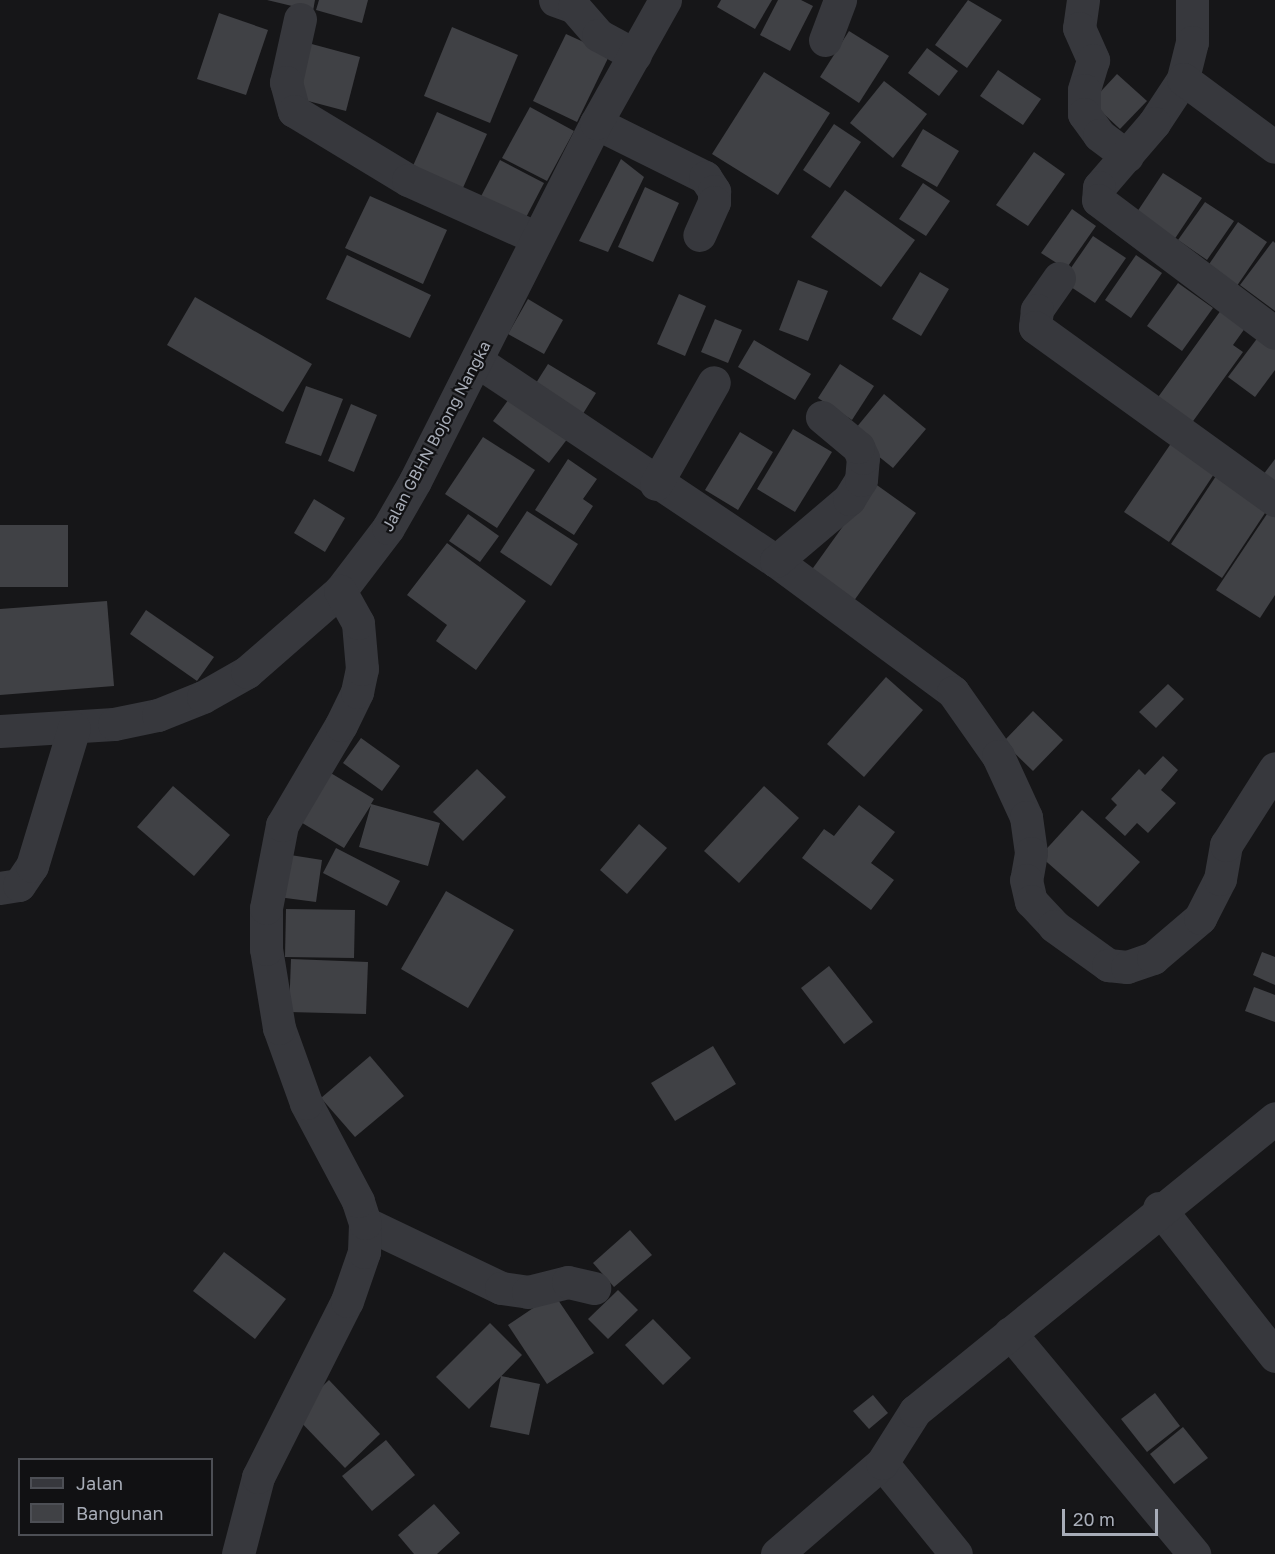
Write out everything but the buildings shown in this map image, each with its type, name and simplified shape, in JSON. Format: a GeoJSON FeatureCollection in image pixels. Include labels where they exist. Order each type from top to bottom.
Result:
{"type":"FeatureCollection","features":[{"type":"Feature","properties":{"kind":"street"},"geometry":{"type":"LineString","coordinates":[[555,0],[574,7],[603,39],[635,55]]}},
{"type":"Feature","properties":{"kind":"street","name":"Jalan GBHN Bojong Nangka"},"geometry":{"type":"LineString","coordinates":[[0,731],[74,728],[158,715],[203,697],[247,672],[340,591],[388,528],[477,360],[596,123],[665,0]]}},
{"type":"Feature","properties":{"kind":"street"},"geometry":{"type":"LineString","coordinates":[[825,40],[840,0]]}},
{"type":"Feature","properties":{"kind":"street"},"geometry":{"type":"LineString","coordinates":[[1083,0],[1079,28],[1093,60],[1084,90],[1084,114],[1099,135],[1127,156]]}},
{"type":"Feature","properties":{"kind":"street"},"geometry":{"type":"LineString","coordinates":[[1192,0],[1192,42],[1183,79],[1127,156],[1099,187],[1101,204],[1275,333]]}},
{"type":"Feature","properties":{"kind":"street"},"geometry":{"type":"LineString","coordinates":[[300,19],[286,82],[294,111],[408,180],[537,238]]}},
{"type":"Feature","properties":{"kind":"street"},"geometry":{"type":"LineString","coordinates":[[1183,79],[1275,147]]}},
{"type":"Feature","properties":{"kind":"street"},"geometry":{"type":"LineString","coordinates":[[596,123],[705,177],[714,191],[714,202],[699,235]]}},
{"type":"Feature","properties":{"kind":"street"},"geometry":{"type":"LineString","coordinates":[[1059,278],[1037,310],[1035,327],[1275,500]]}},
{"type":"Feature","properties":{"kind":"street"},"geometry":{"type":"LineString","coordinates":[[477,360],[656,484],[776,561],[930,672],[967,708],[1013,782],[1026,817],[1031,853],[1026,880],[1031,901],[1054,926],[1108,965],[1127,967],[1153,958],[1196,923],[1221,879],[1226,845],[1275,768]]}},
{"type":"Feature","properties":{"kind":"street"},"geometry":{"type":"LineString","coordinates":[[656,484],[714,382]]}},
{"type":"Feature","properties":{"kind":"street"},"geometry":{"type":"LineString","coordinates":[[776,561],[849,499],[861,480],[863,458],[858,447],[822,417]]}},
{"type":"Feature","properties":{"kind":"street"},"geometry":{"type":"LineString","coordinates":[[238,1554],[268,1453],[359,1273],[365,1223],[292,1071],[279,1028],[266,949],[266,908],[282,825],[357,693],[362,669],[358,623],[340,591]]}},
{"type":"Feature","properties":{"kind":"street"},"geometry":{"type":"LineString","coordinates":[[0,888],[19,885],[32,866],[74,728]]}},
{"type":"Feature","properties":{"kind":"street"},"geometry":{"type":"LineString","coordinates":[[777,1554],[882,1463],[915,1411],[1159,1208],[1275,1118]]}},
{"type":"Feature","properties":{"kind":"street"},"geometry":{"type":"LineString","coordinates":[[1159,1208],[1275,1356]]}},
{"type":"Feature","properties":{"kind":"street"},"geometry":{"type":"LineString","coordinates":[[365,1223],[501,1288],[528,1292],[568,1282],[594,1288]]}},
{"type":"Feature","properties":{"kind":"street"},"geometry":{"type":"LineString","coordinates":[[1010,1332],[1194,1554]]}},
{"type":"Feature","properties":{"kind":"street"},"geometry":{"type":"LineString","coordinates":[[882,1463],[956,1554]]}}]}
